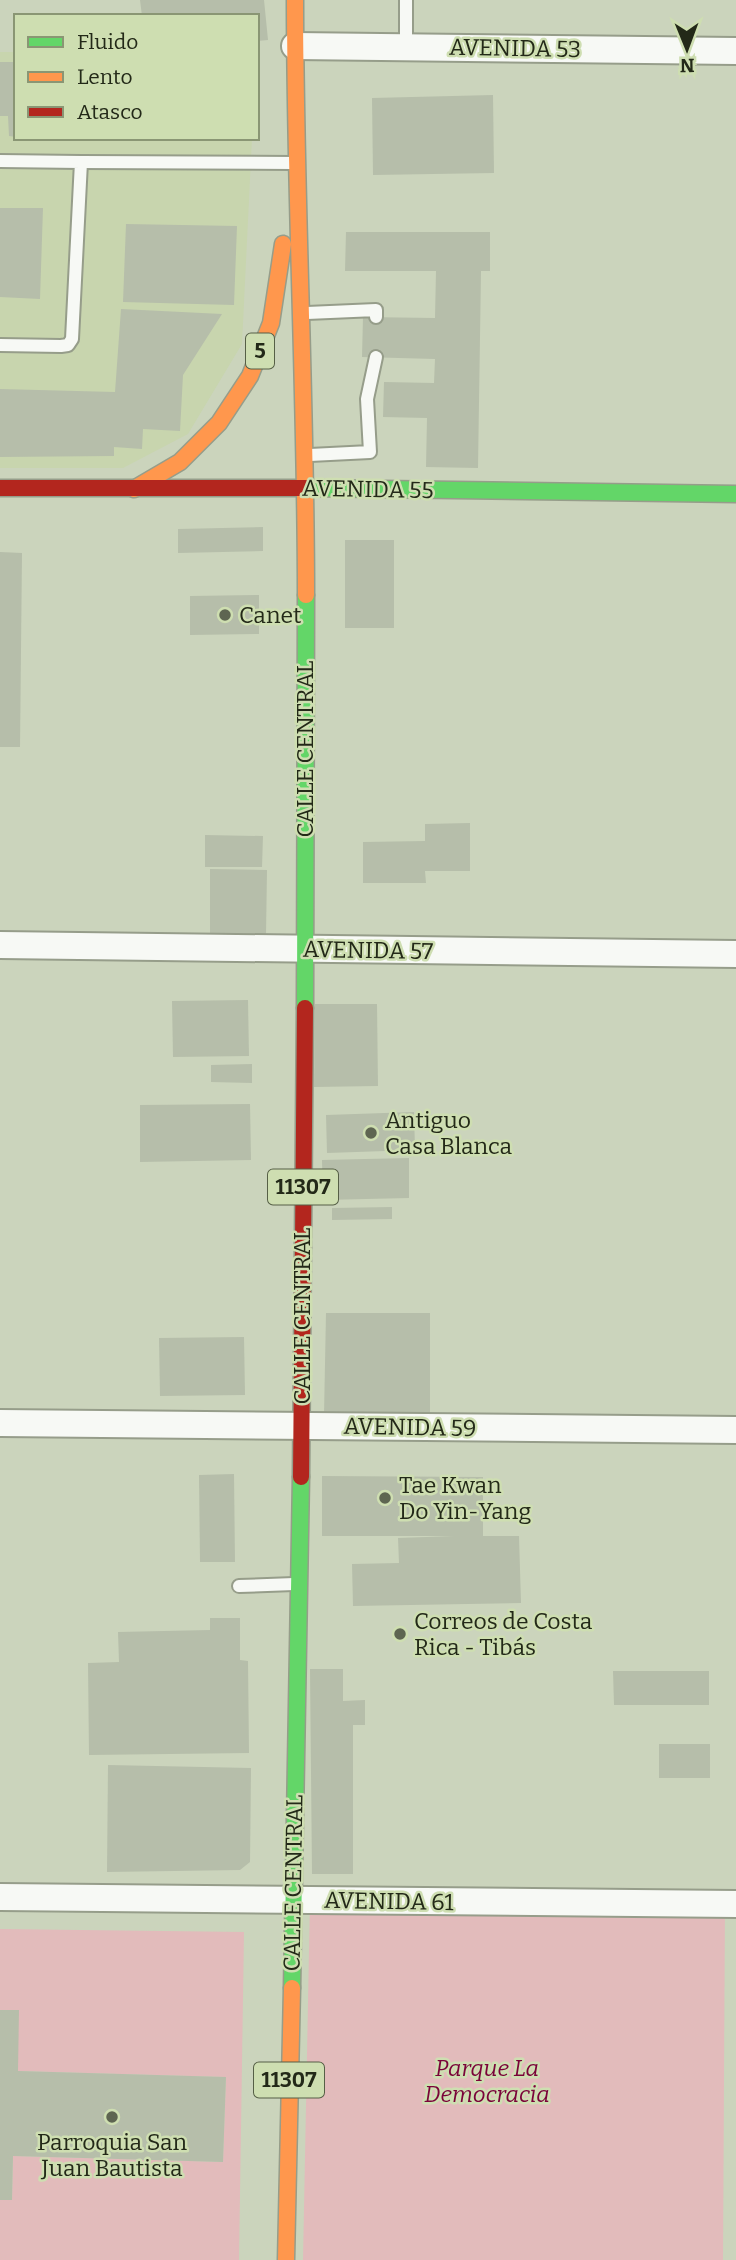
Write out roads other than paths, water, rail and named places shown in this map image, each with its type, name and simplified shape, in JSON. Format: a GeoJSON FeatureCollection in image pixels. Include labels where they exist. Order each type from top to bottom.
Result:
{"type":"FeatureCollection","features":[{"type":"Feature","properties":{"kind":"main road","name":"CALLE CENTRAL"},"geometry":{"type":"LineString","coordinates":[[285,2260],[302,1426],[305,949],[306,455],[296,163],[295,0]]}},
{"type":"Feature","properties":{"kind":"main road","name":"CALLE CENTRAL"},"geometry":{"type":"LineString","coordinates":[[134,489],[180,463],[219,423],[250,376],[271,323],[296,163]]}},
{"type":"Feature","properties":{"kind":"main road","name":"AVENIDA 55"},"geometry":{"type":"LineString","coordinates":[[0,488],[306,488],[736,494]]}},
{"type":"Feature","properties":{"kind":"street","name":"AVENIDA 53"},"geometry":{"type":"LineString","coordinates":[[295,46],[736,51]]}},
{"type":"Feature","properties":{"kind":"street","name":"AVENIDA 57"},"geometry":{"type":"LineString","coordinates":[[0,945],[736,954]]}},
{"type":"Feature","properties":{"kind":"street","name":"AVENIDA 59"},"geometry":{"type":"LineString","coordinates":[[0,1423],[736,1430]]}},
{"type":"Feature","properties":{"kind":"street","name":"AVENIDA 61"},"geometry":{"type":"LineString","coordinates":[[0,1897],[736,1904]]}},
{"type":"Feature","properties":{"kind":"lane"},"geometry":{"type":"LineString","coordinates":[[406,0],[406,46]]}},
{"type":"Feature","properties":{"kind":"lane"},"geometry":{"type":"LineString","coordinates":[[0,161],[296,163]]}},
{"type":"Feature","properties":{"kind":"lane"},"geometry":{"type":"LineString","coordinates":[[0,345],[61,346],[68,345],[72,339],[81,162]]}},
{"type":"Feature","properties":{"kind":"lane"},"geometry":{"type":"LineString","coordinates":[[303,313],[376,310],[376,317]]}},
{"type":"Feature","properties":{"kind":"lane"},"geometry":{"type":"LineString","coordinates":[[306,455],[370,452],[367,399],[376,357]]}},
{"type":"Feature","properties":{"kind":"lane"},"geometry":{"type":"LineString","coordinates":[[239,1586],[298,1584]]}},
{"type":"Feature","properties":{"kind":"place","name":"Canet"},"geometry":{"type":"Point","coordinates":[225,615]}},
{"type":"Feature","properties":{"kind":"place","name":"Antiguo Casa Blanca"},"geometry":{"type":"Point","coordinates":[371,1133]}},
{"type":"Feature","properties":{"kind":"place","name":"Tae Kwan Do Yin-Yang"},"geometry":{"type":"Point","coordinates":[385,1498]}},
{"type":"Feature","properties":{"kind":"place","name":"Correos de Costa Rica - Tibás"},"geometry":{"type":"Point","coordinates":[400,1634]}},
{"type":"Feature","properties":{"kind":"place","name":"Parroquia San Juan Bautista"},"geometry":{"type":"Point","coordinates":[112,2117]}},
{"type":"Feature","properties":{"kind":"park label","name":"Parque La Democracia"},"geometry":{"type":"Point","coordinates":[487,2081]}}]}
